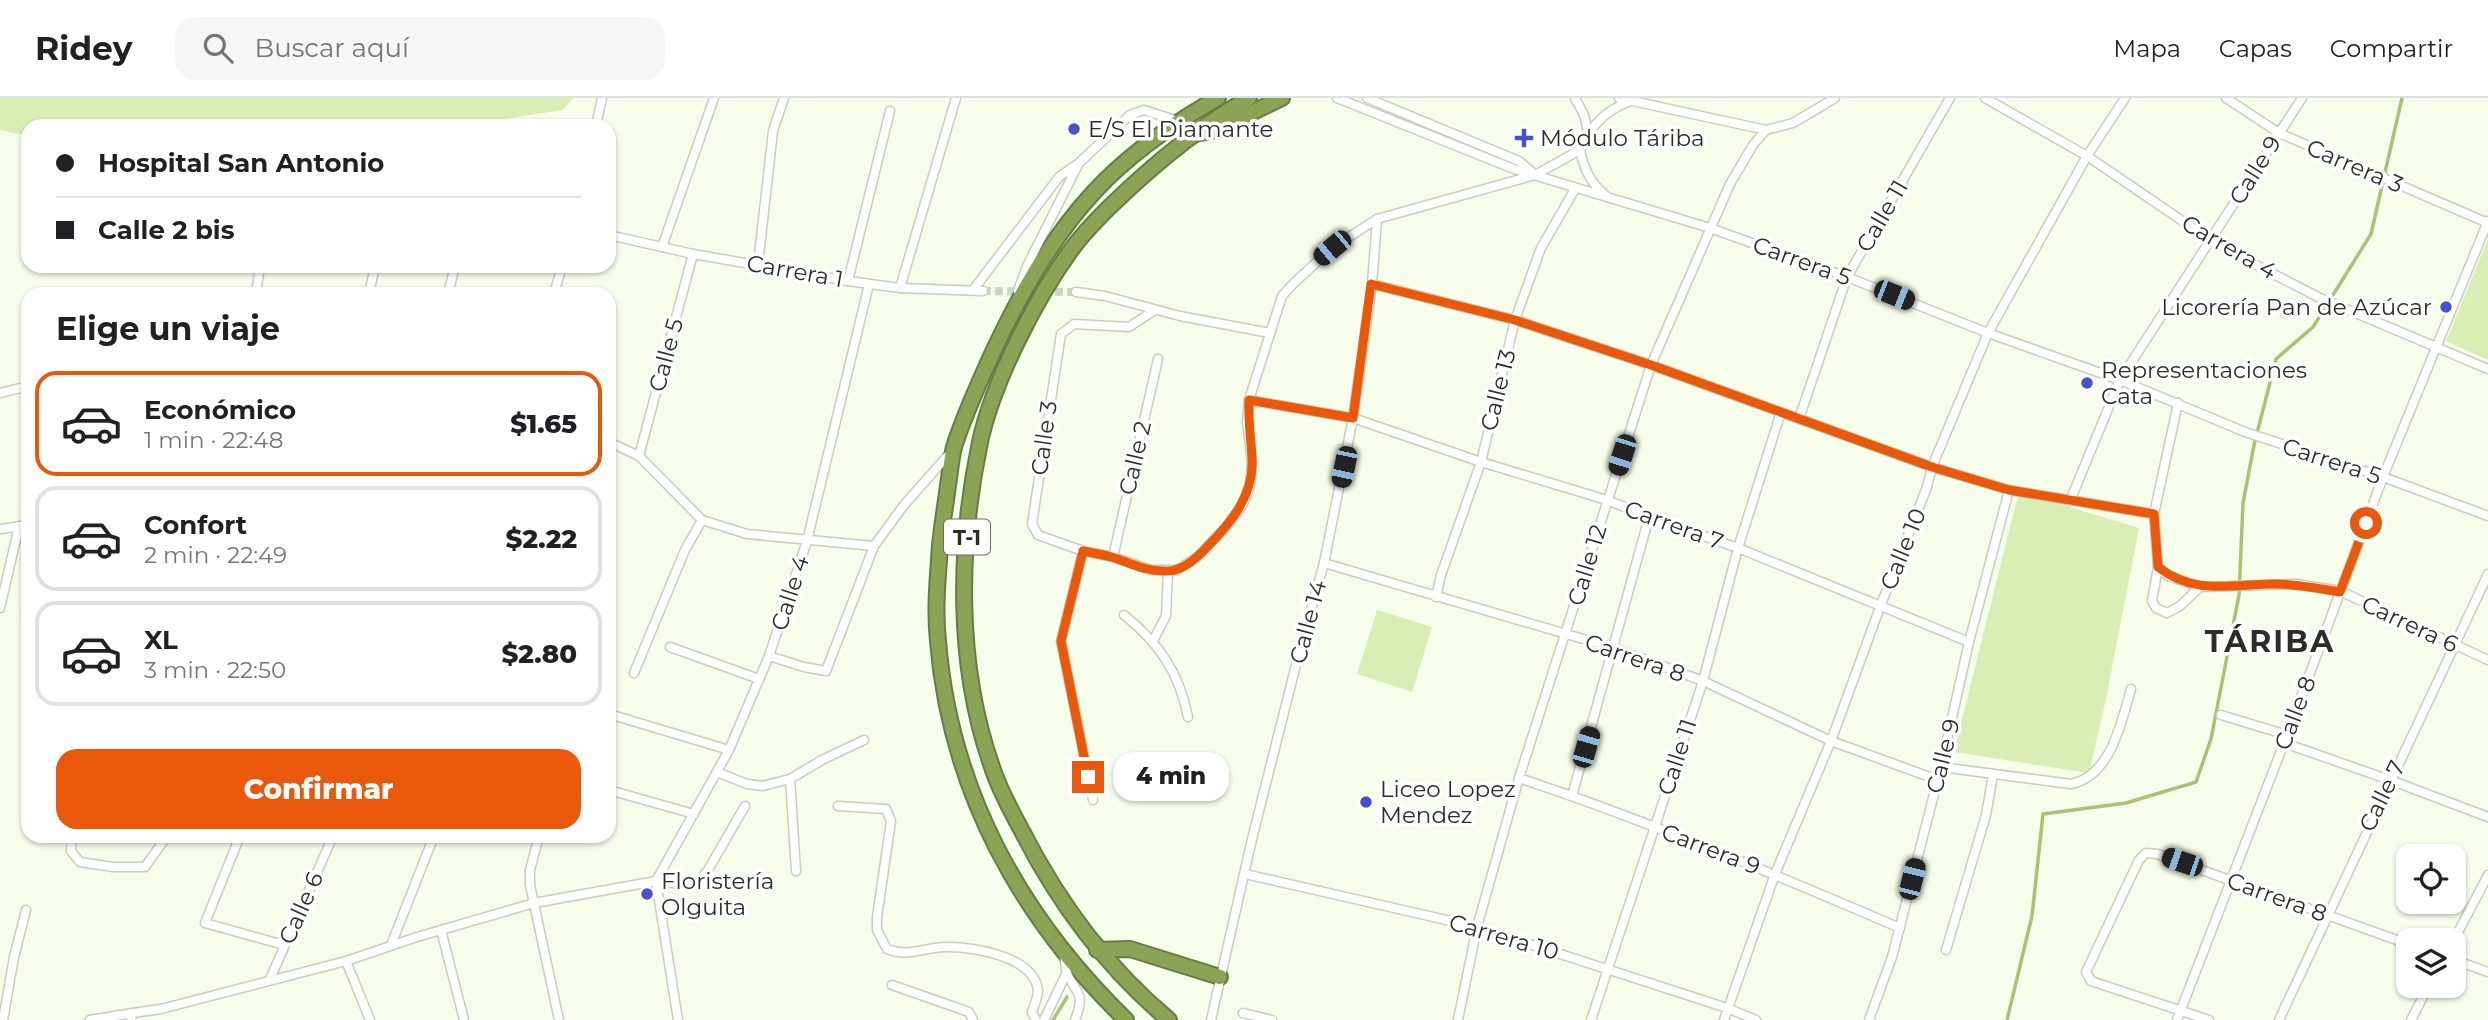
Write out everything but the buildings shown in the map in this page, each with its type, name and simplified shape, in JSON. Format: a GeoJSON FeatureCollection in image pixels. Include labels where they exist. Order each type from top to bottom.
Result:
{"type":"FeatureCollection","features":[{"type":"Feature","properties":{"kind":"highway","name":"T-1"},"geometry":{"type":"LineString","coordinates":[[1126,1020],[1064,953],[1025,899],[988,833],[974,800],[952,722],[937,624],[941,529],[954,449],[1007,322],[1057,239],[1094,192],[1178,121],[1218,98]]}},
{"type":"Feature","properties":{"kind":"highway","name":"T-1"},"geometry":{"type":"LineString","coordinates":[[1169,1020],[1120,975],[1069,913],[1047,878],[992,768],[974,699],[964,623],[967,535],[980,441],[998,387],[1038,302],[1071,250],[1088,229],[1144,174],[1191,135],[1249,98]]}},
{"type":"Feature","properties":{"kind":"highway"},"geometry":{"type":"LineString","coordinates":[[1191,135],[1216,130],[1282,98]]}},
{"type":"Feature","properties":{"kind":"highway"},"geometry":{"type":"LineString","coordinates":[[1097,950],[1130,949],[1220,977]]}},
{"type":"Feature","properties":{"kind":"street"},"geometry":{"type":"LineString","coordinates":[[598,119],[602,98]]}},
{"type":"Feature","properties":{"kind":"street"},"geometry":{"type":"LineString","coordinates":[[662,247],[714,98]]}},
{"type":"Feature","properties":{"kind":"street"},"geometry":{"type":"LineString","coordinates":[[758,264],[774,131],[784,98]]}},
{"type":"Feature","properties":{"kind":"street"},"geometry":{"type":"LineString","coordinates":[[900,288],[956,98]]}},
{"type":"Feature","properties":{"kind":"street"},"geometry":{"type":"LineString","coordinates":[[1337,98],[1535,175]]}},
{"type":"Feature","properties":{"kind":"street"},"geometry":{"type":"LineString","coordinates":[[1367,98],[1519,161],[1535,175]]}},
{"type":"Feature","properties":{"kind":"street"},"geometry":{"type":"LineString","coordinates":[[1575,98],[1584,115],[1588,132]]}},
{"type":"Feature","properties":{"kind":"street"},"geometry":{"type":"LineString","coordinates":[[1619,98],[1766,130],[1793,123],[1835,98]]}},
{"type":"Feature","properties":{"kind":"street","name":"Calle 11"},"geometry":{"type":"LineString","coordinates":[[1799,419],[1847,277],[1950,98]]}},
{"type":"Feature","properties":{"kind":"street","name":"Carrera 4"},"geometry":{"type":"LineString","coordinates":[[1985,98],[2087,156],[2212,240],[2320,298],[2488,369]]}},
{"type":"Feature","properties":{"kind":"street","name":"Calle 10"},"geometry":{"type":"LineString","coordinates":[[1724,1020],[1775,874],[1831,741],[1927,487],[1932,467],[1988,332],[2087,156],[2124,98]]}},
{"type":"Feature","properties":{"kind":"street","name":"Carrera 3"},"geometry":{"type":"LineString","coordinates":[[2226,98],[2279,133],[2488,223]]}},
{"type":"Feature","properties":{"kind":"street","name":"Calle 9"},"geometry":{"type":"LineString","coordinates":[[2070,500],[2120,380],[2302,98]]}},
{"type":"Feature","properties":{"kind":"street"},"geometry":{"type":"LineString","coordinates":[[1608,198],[1594,185],[1584,169],[1580,150],[1588,132],[1599,118],[1630,102]]}},
{"type":"Feature","properties":{"kind":"street"},"geometry":{"type":"LineString","coordinates":[[973,290],[1059,177],[1079,163],[1130,115],[1144,110],[1178,121]]}},
{"type":"Feature","properties":{"kind":"street"},"geometry":{"type":"LineString","coordinates":[[848,281],[890,111]]}},
{"type":"Feature","properties":{"kind":"street","name":"Calle 12"},"geometry":{"type":"LineString","coordinates":[[1458,1020],[1477,927],[1519,778],[1651,365],[1730,184],[1753,145],[1766,130]]}},
{"type":"Feature","properties":{"kind":"street"},"geometry":{"type":"LineString","coordinates":[[1153,641],[1166,616],[1168,572],[1177,570],[1198,557],[1243,504],[1250,485],[1252,462],[1247,422],[1249,400],[1282,296],[1332,248],[1377,219],[1535,175],[1580,150]]}},
{"type":"Feature","properties":{"kind":"street"},"geometry":{"type":"LineString","coordinates":[[1007,322],[1027,266],[1079,163]]}},
{"type":"Feature","properties":{"kind":"street","name":"Carrera 5"},"geometry":{"type":"LineString","coordinates":[[1535,175],[1710,228],[1847,277],[2120,380],[2245,432],[2383,477],[2488,516]]}},
{"type":"Feature","properties":{"kind":"street","name":"Calle 13"},"geometry":{"type":"LineString","coordinates":[[1436,597],[1441,575],[1481,462],[1515,320],[1541,248],[1575,189]]}},
{"type":"Feature","properties":{"kind":"street","name":"Calle 14"},"geometry":{"type":"LineString","coordinates":[[1211,1020],[1302,641],[1324,562],[1353,418],[1377,219]]}},
{"type":"Feature","properties":{"kind":"street","name":"Calle 8"},"geometry":{"type":"LineString","coordinates":[[2180,1011],[2263,792],[2286,739],[2383,477],[2488,223]]}},
{"type":"Feature","properties":{"kind":"street","name":"Carrera 1"},"geometry":{"type":"LineString","coordinates":[[616,237],[693,254],[848,281],[900,288],[983,291]]}},
{"type":"Feature","properties":{"kind":"street","name":"Calle 5"},"geometry":{"type":"LineString","coordinates":[[639,456],[693,254]]}},
{"type":"Feature","properties":{"kind":"street","name":"Calle 4"},"geometry":{"type":"LineString","coordinates":[[656,881],[729,750],[769,656],[807,541],[869,284]]}},
{"type":"Feature","properties":{"kind":"street"},"geometry":{"type":"LineString","coordinates":[[1371,284],[1515,320],[1651,365],[1932,467],[2009,490],[2154,514]]}},
{"type":"Feature","properties":{"kind":"street"},"geometry":{"type":"LineString","coordinates":[[1076,292],[1270,333]]}},
{"type":"Feature","properties":{"kind":"street","name":"Calle 3"},"geometry":{"type":"LineString","coordinates":[[1155,310],[1129,327],[1074,324],[1060,334],[1032,524],[1038,535],[1083,551],[1113,557],[1151,570],[1168,572]]}},
{"type":"Feature","properties":{"kind":"street","name":"Calle 2"},"geometry":{"type":"LineString","coordinates":[[1113,557],[1158,359]]}},
{"type":"Feature","properties":{"kind":"street"},"geometry":{"type":"LineString","coordinates":[[0,393],[21,388]]}},
{"type":"Feature","properties":{"kind":"street","name":"Carrera 7"},"geometry":{"type":"LineString","coordinates":[[1249,400],[1353,418],[1481,462],[1607,500],[1738,548],[1969,642]]}},
{"type":"Feature","properties":{"kind":"street"},"geometry":{"type":"LineString","coordinates":[[2178,403],[2154,514],[2158,567],[2152,601],[2156,608],[2167,612],[2180,606],[2200,587]]}},
{"type":"Feature","properties":{"kind":"street","name":"Calle 11"},"geometry":{"type":"LineString","coordinates":[[1591,1020],[1703,681],[1738,548],[1781,412]]}},
{"type":"Feature","properties":{"kind":"street"},"geometry":{"type":"LineString","coordinates":[[616,445],[639,456],[702,520],[747,534],[874,546]]}},
{"type":"Feature","properties":{"kind":"street"},"geometry":{"type":"LineString","coordinates":[[769,656],[825,671],[874,546],[904,505],[954,449]]}},
{"type":"Feature","properties":{"kind":"street","name":"Calle 9"},"geometry":{"type":"LineString","coordinates":[[1869,1020],[1892,957],[2009,490]]}},
{"type":"Feature","properties":{"kind":"street"},"geometry":{"type":"LineString","coordinates":[[1572,796],[1649,517]]}},
{"type":"Feature","properties":{"kind":"street"},"geometry":{"type":"LineString","coordinates":[[634,673],[685,550],[702,520]]}},
{"type":"Feature","properties":{"kind":"street"},"geometry":{"type":"LineString","coordinates":[[0,529],[21,526]]}},
{"type":"Feature","properties":{"kind":"street"},"geometry":{"type":"LineString","coordinates":[[0,608],[21,533]]}},
{"type":"Feature","properties":{"kind":"street"},"geometry":{"type":"LineString","coordinates":[[1083,551],[1061,641],[1093,800]]}},
{"type":"Feature","properties":{"kind":"street","name":"Carrera 8"},"geometry":{"type":"LineString","coordinates":[[1324,562],[1566,636],[1614,648],[1703,681],[1831,741],[1938,780]]}},
{"type":"Feature","properties":{"kind":"street","name":"Carrera 6"},"geometry":{"type":"LineString","coordinates":[[2158,567],[2168,576],[2200,587],[2297,584],[2340,592],[2488,660]]}},
{"type":"Feature","properties":{"kind":"street","name":"Calle 7"},"geometry":{"type":"LineString","coordinates":[[2278,1020],[2488,574]]}},
{"type":"Feature","properties":{"kind":"street"},"geometry":{"type":"LineString","coordinates":[[1124,615],[1153,641],[1183,694],[1188,717]]}},
{"type":"Feature","properties":{"kind":"street"},"geometry":{"type":"LineString","coordinates":[[670,647],[759,679]]}},
{"type":"Feature","properties":{"kind":"street"},"geometry":{"type":"LineString","coordinates":[[1941,767],[2071,785],[2083,782],[2097,771],[2114,742],[2131,689]]}},
{"type":"Feature","properties":{"kind":"street"},"geometry":{"type":"LineString","coordinates":[[2221,715],[2488,817]]}},
{"type":"Feature","properties":{"kind":"street"},"geometry":{"type":"LineString","coordinates":[[616,716],[729,750]]}},
{"type":"Feature","properties":{"kind":"street"},"geometry":{"type":"LineString","coordinates":[[717,772],[747,784],[763,786],[790,779],[864,740]]}},
{"type":"Feature","properties":{"kind":"street"},"geometry":{"type":"LineString","coordinates":[[1946,950],[1986,815],[1993,775]]}},
{"type":"Feature","properties":{"kind":"street","name":"Carrera 9"},"geometry":{"type":"LineString","coordinates":[[1519,778],[1775,874],[1899,928]]}},
{"type":"Feature","properties":{"kind":"street"},"geometry":{"type":"LineString","coordinates":[[790,779],[796,871]]}},
{"type":"Feature","properties":{"kind":"street"},"geometry":{"type":"LineString","coordinates":[[616,792],[694,814]]}},
{"type":"Feature","properties":{"kind":"street"},"geometry":{"type":"LineString","coordinates":[[90,1020],[132,1016],[346,961],[534,903],[656,881],[688,885],[698,882],[708,870],[745,806]]}},
{"type":"Feature","properties":{"kind":"street"},"geometry":{"type":"LineString","coordinates":[[838,806],[886,809],[890,814],[877,917],[877,930],[887,949],[900,954],[943,947],[988,950],[1007,959],[1027,971],[1034,979],[1038,993],[1032,1012],[1036,1020]]}},
{"type":"Feature","properties":{"kind":"street"},"geometry":{"type":"LineString","coordinates":[[72,843],[71,851],[80,862],[130,868],[145,867],[161,843]]}},
{"type":"Feature","properties":{"kind":"street"},"geometry":{"type":"LineString","coordinates":[[237,843],[205,923],[284,945]]}},
{"type":"Feature","properties":{"kind":"street","name":"Calle 6"},"geometry":{"type":"LineString","coordinates":[[270,979],[330,843]]}},
{"type":"Feature","properties":{"kind":"street"},"geometry":{"type":"LineString","coordinates":[[391,945],[430,843]]}},
{"type":"Feature","properties":{"kind":"street"},"geometry":{"type":"LineString","coordinates":[[538,843],[530,870],[530,885],[559,1020]]}},
{"type":"Feature","properties":{"kind":"street","name":"Carrera 8"},"geometry":{"type":"LineString","coordinates":[[2180,1011],[2091,981],[2086,972],[2139,860],[2146,853],[2157,854],[2396,940]]}},
{"type":"Feature","properties":{"kind":"street","name":"Carrera 10"},"geometry":{"type":"LineString","coordinates":[[1245,874],[1477,927],[1607,967],[1756,1020]]}},
{"type":"Feature","properties":{"kind":"street"},"geometry":{"type":"LineString","coordinates":[[2460,928],[2488,875]]}},
{"type":"Feature","properties":{"kind":"street"},"geometry":{"type":"LineString","coordinates":[[656,881],[678,1020]]}},
{"type":"Feature","properties":{"kind":"street"},"geometry":{"type":"LineString","coordinates":[[3,1020],[14,957],[26,910]]}},
{"type":"Feature","properties":{"kind":"street"},"geometry":{"type":"LineString","coordinates":[[441,930],[464,1020]]}},
{"type":"Feature","properties":{"kind":"street"},"geometry":{"type":"LineString","coordinates":[[1064,953],[1067,972],[1080,992],[1075,1020]]}},
{"type":"Feature","properties":{"kind":"street"},"geometry":{"type":"LineString","coordinates":[[346,961],[370,1020]]}},
{"type":"Feature","properties":{"kind":"street"},"geometry":{"type":"LineString","coordinates":[[2466,964],[2488,972]]}},
{"type":"Feature","properties":{"kind":"street"},"geometry":{"type":"LineString","coordinates":[[1044,1020],[1067,972]]}},
{"type":"Feature","properties":{"kind":"street"},"geometry":{"type":"LineString","coordinates":[[892,985],[969,1013],[973,1020]]}},
{"type":"Feature","properties":{"kind":"street"},"geometry":{"type":"LineString","coordinates":[[2411,1020],[2422,998]]}},
{"type":"Feature","properties":{"kind":"street"},"geometry":{"type":"LineString","coordinates":[[2177,1020],[2180,1011],[2209,1020]]}},
{"type":"Feature","properties":{"kind":"street"},"geometry":{"type":"LineString","coordinates":[[1243,1013],[1272,1020]]}},
{"type":"Feature","properties":{"kind":"green space"},"geometry":{"type":"Polygon","coordinates":[[[0,98],[573,98],[563,110],[503,119],[21,119],[21,134],[0,130],[0,98]]]}},
{"type":"Feature","properties":{"kind":"green space"},"geometry":{"type":"Polygon","coordinates":[[[2488,239],[2488,360],[2446,341],[2488,239]]]}},
{"type":"Feature","properties":{"kind":"green space"},"geometry":{"type":"Polygon","coordinates":[[[2018,495],[2139,528],[2089,773],[1954,752],[2018,495]]]}},
{"type":"Feature","properties":{"kind":"green space"},"geometry":{"type":"Polygon","coordinates":[[[1377,610],[1432,627],[1412,692],[1357,674],[1377,610]]]}},
{"type":"Feature","properties":{"kind":"waterway"},"geometry":{"type":"LineString","coordinates":[[2007,1020],[2032,916],[2043,814],[2126,803],[2196,782],[2211,739],[2239,595],[2243,503],[2254,445],[2276,359],[2313,327],[2371,234],[2402,98]]}},
{"type":"Feature","properties":{"kind":"waterway"},"geometry":{"type":"LineString","coordinates":[[1053,1020],[1067,997]]}},
{"type":"Feature","properties":{"kind":"tunnel"},"geometry":{"type":"LineString","coordinates":[[983,291],[1076,292]]}},
{"type":"Feature","properties":{"kind":"place","name":"E/S El Diamante"},"geometry":{"type":"Point","coordinates":[1074,129]}},
{"type":"Feature","properties":{"kind":"place","name":"Módulo Táriba"},"geometry":{"type":"Point","coordinates":[1524,138]}},
{"type":"Feature","properties":{"kind":"place","name":"Licorería Pan de Azúcar"},"geometry":{"type":"Point","coordinates":[2446,307]}},
{"type":"Feature","properties":{"kind":"place","name":"Representaciones Cata"},"geometry":{"type":"Point","coordinates":[2087,383]}},
{"type":"Feature","properties":{"kind":"place","name":"Liceo Lopez Mendez"},"geometry":{"type":"Point","coordinates":[1366,802]}},
{"type":"Feature","properties":{"kind":"place","name":"Floristería Olguita"},"geometry":{"type":"Point","coordinates":[647,894]}},
{"type":"Feature","properties":{"kind":"district","name":"TÁRIBA"},"geometry":{"type":"Point","coordinates":[2270,641]}},
{"type":"Feature","properties":{"kind":"route"},"geometry":{"type":"LineString","coordinates":[[1088,777],[1061,641],[1083,551],[1113,557],[1151,570],[1168,572],[1177,570],[1198,557],[1243,504],[1250,485],[1252,462],[1247,422],[1249,400],[1353,418],[1371,284],[1515,320],[1651,365],[1932,467],[2009,490],[2154,514],[2158,567],[2168,576],[2201,587],[2297,584],[2340,592],[2366,523]]}}]}
